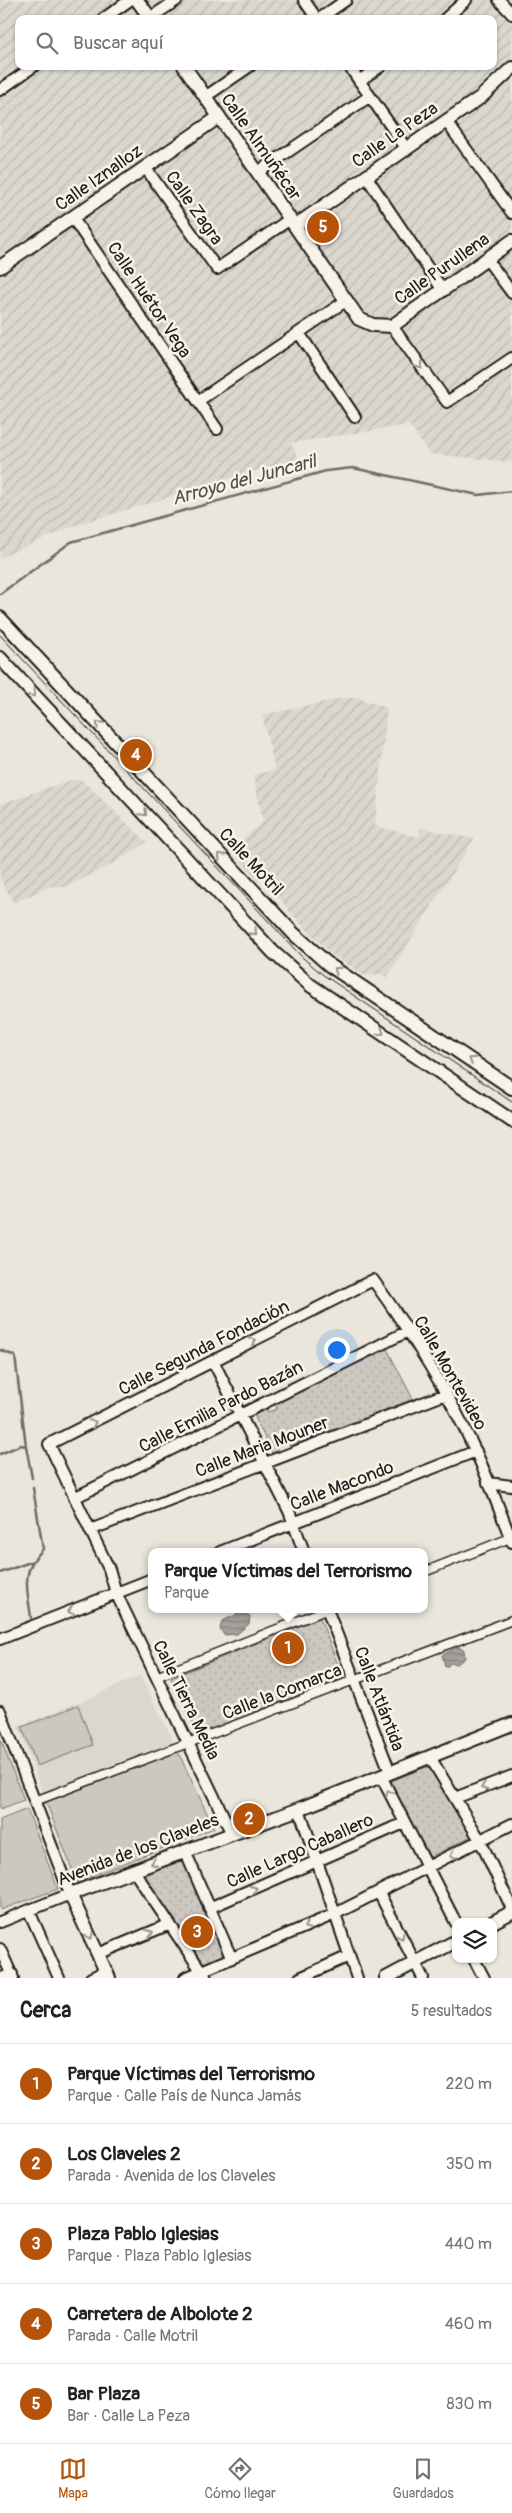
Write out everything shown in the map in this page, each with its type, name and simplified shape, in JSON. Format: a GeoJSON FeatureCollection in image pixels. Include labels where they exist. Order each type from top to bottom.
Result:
{"type":"FeatureCollection","features":[{"type":"Feature","properties":{"kind":"street"},"geometry":{"type":"LineString","coordinates":[[109,15],[130,0]]}},
{"type":"Feature","properties":{"kind":"street"},"geometry":{"type":"LineString","coordinates":[[137,0],[149,15]]}},
{"type":"Feature","properties":{"kind":"street"},"geometry":{"type":"LineString","coordinates":[[155,15],[177,0]]}},
{"type":"Feature","properties":{"kind":"street"},"geometry":{"type":"LineString","coordinates":[[304,0],[315,15]]}},
{"type":"Feature","properties":{"kind":"street"},"geometry":{"type":"LineString","coordinates":[[324,15],[346,0]]}},
{"type":"Feature","properties":{"kind":"street"},"geometry":{"type":"LineString","coordinates":[[449,15],[466,0]]}},
{"type":"Feature","properties":{"kind":"street"},"geometry":{"type":"LineString","coordinates":[[499,0],[512,14]]}},
{"type":"Feature","properties":{"kind":"street","name":"Calle La Peza"},"geometry":{"type":"LineString","coordinates":[[293,222],[366,176],[481,97],[512,68]]}},
{"type":"Feature","properties":{"kind":"street"},"geometry":{"type":"LineString","coordinates":[[0,90],[28,70]]}},
{"type":"Feature","properties":{"kind":"street","name":"Calle Almuñécar"},"geometry":{"type":"LineString","coordinates":[[187,70],[359,319],[373,325],[392,326]]}},
{"type":"Feature","properties":{"kind":"street"},"geometry":{"type":"LineString","coordinates":[[205,97],[244,70]]}},
{"type":"Feature","properties":{"kind":"street"},"geometry":{"type":"LineString","coordinates":[[352,70],[406,148]]}},
{"type":"Feature","properties":{"kind":"street"},"geometry":{"type":"LineString","coordinates":[[359,81],[374,70]]}},
{"type":"Feature","properties":{"kind":"street"},"geometry":{"type":"LineString","coordinates":[[258,172],[370,96]]}},
{"type":"Feature","properties":{"kind":"street","name":"Calle Iznalloz"},"geometry":{"type":"LineString","coordinates":[[0,267],[219,117]]}},
{"type":"Feature","properties":{"kind":"street"},"geometry":{"type":"LineString","coordinates":[[446,121],[512,214]]}},
{"type":"Feature","properties":{"kind":"street","name":"Calle Zagra"},"geometry":{"type":"LineString","coordinates":[[145,167],[217,269],[293,222]]}},
{"type":"Feature","properties":{"kind":"street"},"geometry":{"type":"LineString","coordinates":[[366,176],[442,289]]}},
{"type":"Feature","properties":{"kind":"street","name":"Calle Huétor Vega"},"geometry":{"type":"LineString","coordinates":[[72,218],[217,429]]}},
{"type":"Feature","properties":{"kind":"street","name":"Calle Purullena"},"geometry":{"type":"LineString","coordinates":[[392,326],[512,241]]}},
{"type":"Feature","properties":{"kind":"street"},"geometry":{"type":"LineString","coordinates":[[486,258],[512,293]]}},
{"type":"Feature","properties":{"kind":"street"},"geometry":{"type":"LineString","coordinates":[[198,401],[347,300]]}},
{"type":"Feature","properties":{"kind":"street"},"geometry":{"type":"LineString","coordinates":[[392,326],[447,402],[512,358]]}},
{"type":"Feature","properties":{"kind":"street"},"geometry":{"type":"LineString","coordinates":[[299,333],[355,417]]}},
{"type":"Feature","properties":{"kind":"street","name":"Calle Motril"},"geometry":{"type":"LineString","coordinates":[[0,618],[293,933],[329,965],[512,1088]]}},
{"type":"Feature","properties":{"kind":"street"},"geometry":{"type":"LineString","coordinates":[[0,658],[288,965],[310,985],[512,1121]]}},
{"type":"Feature","properties":{"kind":"street","name":"Calle Montevideo"},"geometry":{"type":"LineString","coordinates":[[373,1280],[410,1330],[446,1394],[476,1451],[511,1540]]}},
{"type":"Feature","properties":{"kind":"street","name":"Calle Segunda Fondación"},"geometry":{"type":"LineString","coordinates":[[49,1444],[373,1280]]}},
{"type":"Feature","properties":{"kind":"street","name":"Calle Emilia Pardo Bazán"},"geometry":{"type":"LineString","coordinates":[[74,1498],[410,1330]]}},
{"type":"Feature","properties":{"kind":"street"},"geometry":{"type":"LineString","coordinates":[[213,1361],[265,1464],[293,1523],[302,1548]]}},
{"type":"Feature","properties":{"kind":"street","name":"Calle Maria Mouner"},"geometry":{"type":"LineString","coordinates":[[90,1530],[446,1394]]}},
{"type":"Feature","properties":{"kind":"street","name":"Calle Tierra Media"},"geometry":{"type":"LineString","coordinates":[[49,1444],[109,1570],[116,1593],[232,1834]]}},
{"type":"Feature","properties":{"kind":"street","name":"Calle Macondo"},"geometry":{"type":"LineString","coordinates":[[230,1548],[476,1451]]}},
{"type":"Feature","properties":{"kind":"street"},"geometry":{"type":"LineString","coordinates":[[488,1483],[512,1486]]}},
{"type":"Feature","properties":{"kind":"street"},"geometry":{"type":"LineString","coordinates":[[428,1571],[511,1540]]}},
{"type":"Feature","properties":{"kind":"street"},"geometry":{"type":"LineString","coordinates":[[0,1638],[148,1581]]}},
{"type":"Feature","properties":{"kind":"street"},"geometry":{"type":"LineString","coordinates":[[156,1677],[317,1613]]}},
{"type":"Feature","properties":{"kind":"street","name":"Calle Atlántida"},"geometry":{"type":"LineString","coordinates":[[329,1613],[404,1823],[453,1918]]}},
{"type":"Feature","properties":{"kind":"street","name":"Calle la Comarca"},"geometry":{"type":"LineString","coordinates":[[35,1801],[512,1620]]}},
{"type":"Feature","properties":{"kind":"street"},"geometry":{"type":"LineString","coordinates":[[1,1715],[70,1894],[108,1975],[91,1978]]}},
{"type":"Feature","properties":{"kind":"street","name":"Avenida de los Claveles"},"geometry":{"type":"LineString","coordinates":[[0,1922],[299,1809],[512,1724]]}},
{"type":"Feature","properties":{"kind":"street"},"geometry":{"type":"LineString","coordinates":[[430,1757],[480,1840],[512,1910],[497,1919]]}},
{"type":"Feature","properties":{"kind":"street"},"geometry":{"type":"LineString","coordinates":[[455,1798],[512,1776]]}},
{"type":"Feature","properties":{"kind":"street"},"geometry":{"type":"LineString","coordinates":[[299,1809],[357,1978]]}},
{"type":"Feature","properties":{"kind":"street","name":"Calle Largo Caballero"},"geometry":{"type":"LineString","coordinates":[[209,1908],[404,1823]]}},
{"type":"Feature","properties":{"kind":"street"},"geometry":{"type":"LineString","coordinates":[[185,1978],[204,1975],[231,1957],[335,1914],[512,1824]]}},
{"type":"Feature","properties":{"kind":"street"},"geometry":{"type":"LineString","coordinates":[[185,1851],[231,1957]]}},
{"type":"Feature","properties":{"kind":"street"},"geometry":{"type":"LineString","coordinates":[[134,1871],[204,1975]]}},
{"type":"Feature","properties":{"kind":"street"},"geometry":{"type":"LineString","coordinates":[[379,1893],[423,1978]]}},
{"type":"Feature","properties":{"kind":"street"},"geometry":{"type":"LineString","coordinates":[[29,1911],[59,1978]]}},
{"type":"Feature","properties":{"kind":"street"},"geometry":{"type":"LineString","coordinates":[[98,1954],[170,1924]]}},
{"type":"Feature","properties":{"kind":"street"},"geometry":{"type":"LineString","coordinates":[[386,1978],[452,1943]]}},
{"type":"Feature","properties":{"kind":"street"},"geometry":{"type":"LineString","coordinates":[[0,1949],[9,1977]]}},
{"type":"Feature","properties":{"kind":"street"},"geometry":{"type":"LineString","coordinates":[[300,1978],[349,1956]]}},
{"type":"Feature","properties":{"kind":"street"},"geometry":{"type":"LineString","coordinates":[[476,1963],[484,1978]]}},
{"type":"Feature","properties":{"kind":"shaded area"},"geometry":{"type":"Polygon","coordinates":[[[0,0],[512,0],[512,462],[430,454],[409,425],[290,443],[299,458],[73,526],[0,558],[0,0]]]}},
{"type":"Feature","properties":{"kind":"shaded area"},"geometry":{"type":"Polygon","coordinates":[[[344,698],[358,698],[387,708],[375,826],[419,837],[421,828],[474,839],[387,977],[380,974],[365,976],[330,953],[290,912],[274,891],[275,885],[268,877],[258,881],[231,849],[263,822],[253,775],[275,770],[262,715],[344,698]]]}},
{"type":"Feature","properties":{"kind":"shaded area"},"geometry":{"type":"Polygon","coordinates":[[[71,780],[82,780],[147,842],[118,861],[66,887],[50,886],[14,903],[0,879],[0,804],[71,780]]]}},
{"type":"Feature","properties":{"kind":"shaded area"},"geometry":{"type":"Polygon","coordinates":[[[386,1347],[413,1399],[290,1446],[287,1442],[277,1446],[278,1451],[272,1453],[253,1413],[266,1407],[268,1412],[277,1409],[275,1403],[386,1347]]]}},
{"type":"Feature","properties":{"kind":"shaded area"},"geometry":{"type":"Polygon","coordinates":[[[241,1613],[250,1616],[249,1624],[237,1634],[224,1635],[220,1629],[222,1621],[241,1613]]]}},
{"type":"Feature","properties":{"kind":"shaded area"},"geometry":{"type":"Polygon","coordinates":[[[320,1618],[343,1678],[198,1734],[171,1678],[320,1618]]]}},
{"type":"Feature","properties":{"kind":"shaded area"},"geometry":{"type":"Polygon","coordinates":[[[458,1647],[464,1650],[465,1658],[457,1664],[450,1663],[448,1666],[445,1666],[442,1655],[458,1647]]]}},
{"type":"Feature","properties":{"kind":"shaded area"},"geometry":{"type":"Polygon","coordinates":[[[140,1675],[175,1744],[43,1794],[18,1726],[83,1701],[140,1675]]]}},
{"type":"Feature","properties":{"kind":"shaded area"},"geometry":{"type":"Polygon","coordinates":[[[78,1705],[93,1745],[37,1766],[22,1727],[78,1705]]]}},
{"type":"Feature","properties":{"kind":"shaded area"},"geometry":{"type":"Polygon","coordinates":[[[0,1738],[24,1800],[0,1809],[0,1738]]]}},
{"type":"Feature","properties":{"kind":"shaded area"},"geometry":{"type":"Polygon","coordinates":[[[178,1752],[214,1828],[77,1882],[46,1802],[178,1752]]]}},
{"type":"Feature","properties":{"kind":"shaded area"},"geometry":{"type":"Polygon","coordinates":[[[429,1766],[472,1836],[428,1858],[389,1782],[429,1766]]]}},
{"type":"Feature","properties":{"kind":"shaded area"},"geometry":{"type":"Polygon","coordinates":[[[27,1809],[58,1889],[0,1910],[0,1820],[27,1809]]]}},
{"type":"Feature","properties":{"kind":"shaded area"},"geometry":{"type":"Polygon","coordinates":[[[184,1860],[226,1954],[200,1966],[142,1876],[184,1860]]]}},
{"type":"Feature","properties":{"kind":"waterway","name":"Arroyo del Juncaril"},"geometry":{"type":"LineString","coordinates":[[0,594],[71,542],[326,471],[353,468],[478,495],[512,491]]}},
{"type":"Feature","properties":{"kind":"waterway"},"geometry":{"type":"LineString","coordinates":[[0,1350],[15,1356],[26,1446]]}},
{"type":"Feature","properties":{"kind":"waterway"},"geometry":{"type":"LineString","coordinates":[[0,1454],[21,1445],[26,1446],[32,1478]]}},
{"type":"Feature","properties":{"kind":"waterway"},"geometry":{"type":"LineString","coordinates":[[33,1488],[43,1549],[33,1561]]}},
{"type":"Feature","properties":{"kind":"waterway"},"geometry":{"type":"LineString","coordinates":[[0,1573],[33,1561],[27,1582],[31,1618]]}},
{"type":"Feature","properties":{"kind":"tram line"},"geometry":{"type":"LineString","coordinates":[[0,635],[302,957],[322,974],[512,1102]]}},
{"type":"Feature","properties":{"kind":"place","name":"Bar Plaza"},"geometry":{"type":"Point","coordinates":[323,227]}},
{"type":"Feature","properties":{"kind":"place","name":"Carretera de Albolote 2"},"geometry":{"type":"Point","coordinates":[136,755]}},
{"type":"Feature","properties":{"kind":"place","name":"Parque Víctimas del Terrorismo"},"geometry":{"type":"Point","coordinates":[288,1648]}},
{"type":"Feature","properties":{"kind":"place","name":"Los Claveles 2"},"geometry":{"type":"Point","coordinates":[249,1819]}},
{"type":"Feature","properties":{"kind":"place","name":"Plaza Pablo Iglesias"},"geometry":{"type":"Point","coordinates":[197,1932]}}]}
